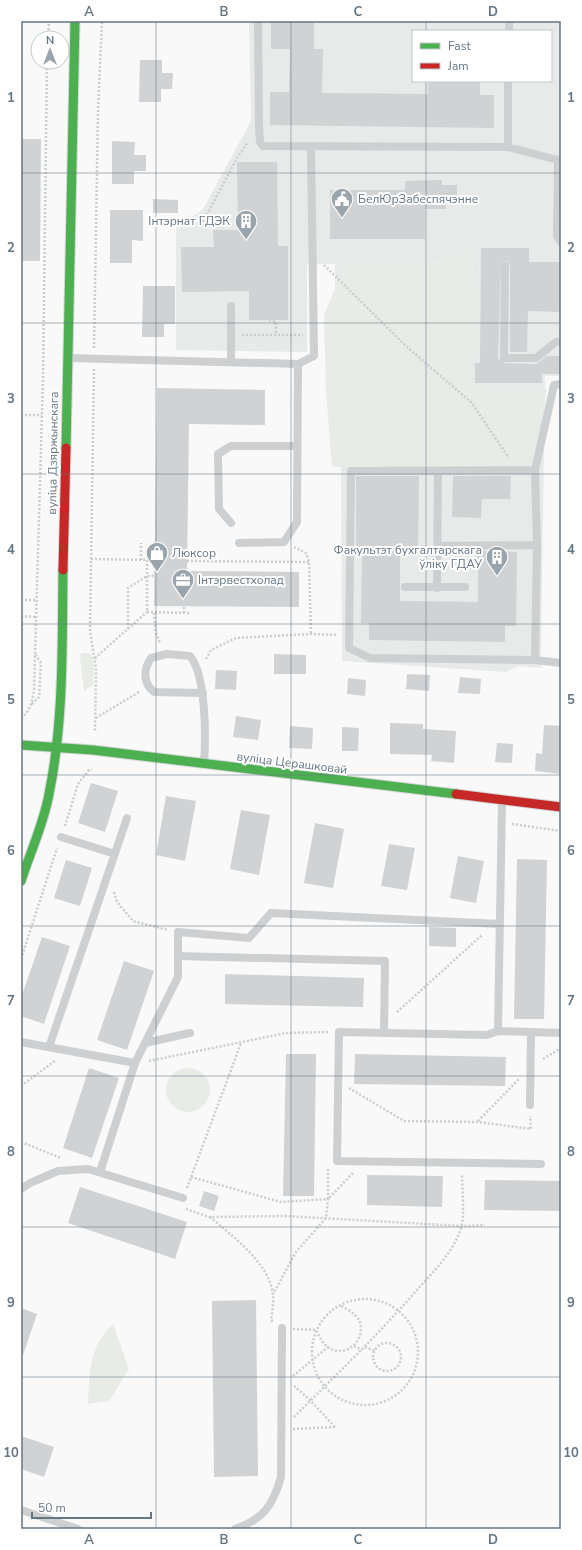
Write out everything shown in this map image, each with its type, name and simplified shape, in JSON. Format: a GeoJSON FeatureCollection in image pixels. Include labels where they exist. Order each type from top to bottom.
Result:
{"type":"FeatureCollection","features":[{"type":"Feature","properties":{"kind":"main road","name":"вуліца Дзяржынскага"},"geometry":{"type":"LineString","coordinates":[[21,881],[49,796],[57,747],[62,677],[75,21]]}},
{"type":"Feature","properties":{"kind":"main road","name":"вуліца Церашковай"},"geometry":{"type":"LineString","coordinates":[[21,745],[57,747],[561,807]]}},
{"type":"Feature","properties":{"kind":"lane"},"geometry":{"type":"LineString","coordinates":[[258,21],[260,142],[264,146],[508,147],[559,159],[558,236],[561,242]]}},
{"type":"Feature","properties":{"kind":"lane"},"geometry":{"type":"LineString","coordinates":[[508,82],[508,147]]}},
{"type":"Feature","properties":{"kind":"lane"},"geometry":{"type":"LineString","coordinates":[[68,358],[231,361],[298,364],[314,356],[311,146]]}},
{"type":"Feature","properties":{"kind":"lane"},"geometry":{"type":"LineString","coordinates":[[504,266],[504,358],[536,358],[556,342],[561,342]]}},
{"type":"Feature","properties":{"kind":"lane"},"geometry":{"type":"LineString","coordinates":[[231,306],[231,361]]}},
{"type":"Feature","properties":{"kind":"lane"},"geometry":{"type":"LineString","coordinates":[[239,543],[284,542],[297,522],[296,446],[298,364]]}},
{"type":"Feature","properties":{"kind":"lane"},"geometry":{"type":"LineString","coordinates":[[535,660],[537,545],[534,470],[554,385],[561,384]]}},
{"type":"Feature","properties":{"kind":"lane"},"geometry":{"type":"LineString","coordinates":[[231,523],[219,509],[218,454],[231,446],[296,446]]}},
{"type":"Feature","properties":{"kind":"lane"},"geometry":{"type":"LineString","coordinates":[[534,470],[351,471],[349,648],[370,658],[535,660],[561,663]]}},
{"type":"Feature","properties":{"kind":"lane"},"geometry":{"type":"LineString","coordinates":[[438,471],[438,588]]}},
{"type":"Feature","properties":{"kind":"lane"},"geometry":{"type":"LineString","coordinates":[[438,546],[537,545]]}},
{"type":"Feature","properties":{"kind":"lane"},"geometry":{"type":"LineString","coordinates":[[405,587],[465,587]]}},
{"type":"Feature","properties":{"kind":"lane"},"geometry":{"type":"LineString","coordinates":[[203,693],[154,692],[148,687],[145,671],[146,664],[150,658],[164,654],[190,656],[199,672],[203,693],[204,765]]}},
{"type":"Feature","properties":{"kind":"lane"},"geometry":{"type":"LineString","coordinates":[[498,1031],[498,924],[502,800]]}},
{"type":"Feature","properties":{"kind":"lane"},"geometry":{"type":"LineString","coordinates":[[49,1047],[127,818]]}},
{"type":"Feature","properties":{"kind":"lane"},"geometry":{"type":"LineString","coordinates":[[61,836],[115,854]]}},
{"type":"Feature","properties":{"kind":"lane"},"geometry":{"type":"LineString","coordinates":[[100,1172],[136,1062],[178,977],[178,932],[250,938],[271,913],[498,924]]}},
{"type":"Feature","properties":{"kind":"lane"},"geometry":{"type":"LineString","coordinates":[[178,956],[385,961],[384,1033]]}},
{"type":"Feature","properties":{"kind":"lane"},"geometry":{"type":"LineString","coordinates":[[541,1164],[337,1161],[340,1032],[487,1035],[498,1031],[561,1033]]}},
{"type":"Feature","properties":{"kind":"lane"},"geometry":{"type":"LineString","coordinates":[[530,1105],[531,1032]]}},
{"type":"Feature","properties":{"kind":"lane"},"geometry":{"type":"LineString","coordinates":[[145,1043],[190,1033]]}},
{"type":"Feature","properties":{"kind":"lane"},"geometry":{"type":"LineString","coordinates":[[21,1042],[136,1062]]}},
{"type":"Feature","properties":{"kind":"lane"},"geometry":{"type":"LineString","coordinates":[[21,1190],[30,1183],[58,1171],[88,1169],[183,1198]]}},
{"type":"Feature","properties":{"kind":"lane"},"geometry":{"type":"LineString","coordinates":[[235,1529],[262,1515],[274,1499],[281,1477],[282,1328]]}},
{"type":"Feature","properties":{"kind":"lane"},"geometry":{"type":"LineString","coordinates":[[21,1510],[78,1529]]}},
{"type":"Feature","properties":{"kind":"path"},"geometry":{"type":"LineString","coordinates":[[95,736],[96,670],[90,630],[94,358],[102,21]]}},
{"type":"Feature","properties":{"kind":"path"},"geometry":{"type":"LineString","coordinates":[[21,718],[26,714],[31,704],[34,690],[42,415],[47,70]]}},
{"type":"Feature","properties":{"kind":"path"},"geometry":{"type":"LineString","coordinates":[[203,222],[237,158]]}},
{"type":"Feature","properties":{"kind":"path"},"geometry":{"type":"LineString","coordinates":[[312,253],[407,347],[471,402],[518,470]]}},
{"type":"Feature","properties":{"kind":"path"},"geometry":{"type":"LineString","coordinates":[[269,320],[276,322],[276,335]]}},
{"type":"Feature","properties":{"kind":"path"},"geometry":{"type":"LineString","coordinates":[[231,334],[314,336]]}},
{"type":"Feature","properties":{"kind":"path"},"geometry":{"type":"LineString","coordinates":[[21,415],[42,415]]}},
{"type":"Feature","properties":{"kind":"path"},"geometry":{"type":"LineString","coordinates":[[284,542],[306,553],[310,562],[311,634]]}},
{"type":"Feature","properties":{"kind":"path"},"geometry":{"type":"LineString","coordinates":[[141,543],[141,560]]}},
{"type":"Feature","properties":{"kind":"path"},"geometry":{"type":"LineString","coordinates":[[91,560],[155,560]]}},
{"type":"Feature","properties":{"kind":"path"},"geometry":{"type":"LineString","coordinates":[[94,659],[147,612],[147,560]]}},
{"type":"Feature","properties":{"kind":"path"},"geometry":{"type":"LineString","coordinates":[[187,560],[310,562]]}},
{"type":"Feature","properties":{"kind":"path"},"geometry":{"type":"LineString","coordinates":[[128,629],[128,588],[147,576],[155,576]]}},
{"type":"Feature","properties":{"kind":"path"},"geometry":{"type":"LineString","coordinates":[[21,600],[37,600]]}},
{"type":"Feature","properties":{"kind":"path"},"geometry":{"type":"LineString","coordinates":[[184,606],[184,613]]}},
{"type":"Feature","properties":{"kind":"path"},"geometry":{"type":"LineString","coordinates":[[147,612],[191,613]]}},
{"type":"Feature","properties":{"kind":"path"},"geometry":{"type":"LineString","coordinates":[[154,613],[156,633],[164,654]]}},
{"type":"Feature","properties":{"kind":"path"},"geometry":{"type":"LineString","coordinates":[[21,616],[36,617]]}},
{"type":"Feature","properties":{"kind":"path"},"geometry":{"type":"LineString","coordinates":[[199,672],[210,650],[236,638],[311,634],[349,635]]}},
{"type":"Feature","properties":{"kind":"path"},"geometry":{"type":"LineString","coordinates":[[31,704],[39,696],[41,663],[35,653]]}},
{"type":"Feature","properties":{"kind":"path"},"geometry":{"type":"LineString","coordinates":[[96,718],[148,687]]}},
{"type":"Feature","properties":{"kind":"path"},"geometry":{"type":"LineString","coordinates":[[21,959],[78,784],[89,770]]}},
{"type":"Feature","properties":{"kind":"path"},"geometry":{"type":"LineString","coordinates":[[21,813],[22,795],[27,796]]}},
{"type":"Feature","properties":{"kind":"path"},"geometry":{"type":"LineString","coordinates":[[501,813],[508,824],[561,831]]}},
{"type":"Feature","properties":{"kind":"path"},"geometry":{"type":"LineString","coordinates":[[109,872],[117,902],[133,921],[178,932]]}},
{"type":"Feature","properties":{"kind":"path"},"geometry":{"type":"LineString","coordinates":[[384,1023],[498,924]]}},
{"type":"Feature","properties":{"kind":"path"},"geometry":{"type":"LineString","coordinates":[[136,1062],[149,1061],[286,1033],[340,1032]]}},
{"type":"Feature","properties":{"kind":"path"},"geometry":{"type":"LineString","coordinates":[[183,1198],[241,1042]]}},
{"type":"Feature","properties":{"kind":"path"},"geometry":{"type":"LineString","coordinates":[[21,1086],[68,1051]]}},
{"type":"Feature","properties":{"kind":"path"},"geometry":{"type":"LineString","coordinates":[[338,1081],[404,1120],[478,1122],[531,1130],[530,1105]]}},
{"type":"Feature","properties":{"kind":"path"},"geometry":{"type":"LineString","coordinates":[[21,1142],[68,1161]]}},
{"type":"Feature","properties":{"kind":"path"},"geometry":{"type":"LineString","coordinates":[[282,1429],[365,1347],[399,1311],[441,1263],[455,1243],[462,1226],[462,1163]]}},
{"type":"Feature","properties":{"kind":"path"},"geometry":{"type":"LineString","coordinates":[[191,1177],[281,1202],[328,1199],[326,1218],[296,1252],[273,1294]]}},
{"type":"Feature","properties":{"kind":"path"},"geometry":{"type":"LineString","coordinates":[[182,1207],[209,1217],[250,1251],[260,1264],[273,1294],[272,1320],[282,1328],[316,1330],[328,1346],[335,1350],[342,1351],[354,1346],[361,1334],[359,1320],[340,1305]]}},
{"type":"Feature","properties":{"kind":"path"},"geometry":{"type":"LineString","coordinates":[[209,1217],[284,1216],[462,1226],[485,1225]]}},
{"type":"Feature","properties":{"kind":"path"},"geometry":{"type":"LineString","coordinates":[[367,1298],[383,1301],[399,1311],[409,1321],[417,1337],[419,1354],[415,1372],[406,1387],[392,1398],[376,1404],[358,1405],[342,1400],[325,1387],[317,1376],[312,1361],[311,1345],[316,1330],[324,1316],[340,1305],[351,1300],[367,1298]]}},
{"type":"Feature","properties":{"kind":"path"},"geometry":{"type":"LineString","coordinates":[[386,1343],[395,1345],[400,1353],[400,1362],[395,1369],[382,1370],[378,1368],[374,1360],[375,1351],[378,1347],[386,1343]]}},
{"type":"Feature","properties":{"kind":"path"},"geometry":{"type":"LineString","coordinates":[[282,1382],[296,1375],[328,1346]]}},
{"type":"Feature","properties":{"kind":"path"},"geometry":{"type":"LineString","coordinates":[[354,1346],[362,1350]]}},
{"type":"Feature","properties":{"kind":"path"},"geometry":{"type":"LineString","coordinates":[[365,1347],[375,1351]]}},
{"type":"Feature","properties":{"kind":"path"},"geometry":{"type":"LineString","coordinates":[[282,1382],[293,1385],[310,1400],[335,1428],[282,1429]]}},
{"type":"Feature","properties":{"kind":"shaded area"},"geometry":{"type":"Polygon","coordinates":[[[249,21],[561,21],[561,376],[545,376],[541,668],[519,666],[506,672],[342,661],[341,472],[335,350],[335,264],[307,264],[307,352],[176,350],[176,228],[203,209],[251,121],[249,21]]]}},
{"type":"Feature","properties":{"kind":"shaded area"},"geometry":{"type":"Polygon","coordinates":[[[475,246],[477,356],[471,359],[471,388],[547,389],[530,465],[332,467],[326,391],[324,315],[344,267],[395,267],[427,264],[459,254],[475,246]]]}},
{"type":"Feature","properties":{"kind":"shaded area"},"geometry":{"type":"Polygon","coordinates":[[[81,653],[88,653],[92,655],[94,670],[93,685],[84,691],[80,658],[81,653]]]}},
{"type":"Feature","properties":{"kind":"shaded area"},"geometry":{"type":"Polygon","coordinates":[[[188,1068],[200,1072],[206,1078],[210,1090],[206,1102],[200,1108],[188,1112],[176,1108],[170,1102],[166,1090],[170,1078],[176,1072],[188,1068]]]}},
{"type":"Feature","properties":{"kind":"shaded area"},"geometry":{"type":"Polygon","coordinates":[[[113,1324],[129,1369],[109,1401],[88,1404],[90,1371],[95,1351],[105,1333],[113,1324]]]}},
{"type":"Feature","properties":{"kind":"building"},"geometry":{"type":"Polygon","coordinates":[[[271,21],[314,21],[314,49],[323,49],[322,93],[428,94],[428,82],[480,82],[480,95],[494,95],[494,128],[270,125],[270,92],[289,92],[290,49],[271,49],[271,21]]]}},
{"type":"Feature","properties":{"kind":"building"},"geometry":{"type":"Polygon","coordinates":[[[140,60],[162,60],[162,73],[173,73],[172,89],[161,89],[161,102],[139,102],[140,60]]]}},
{"type":"Feature","properties":{"kind":"building"},"geometry":{"type":"Polygon","coordinates":[[[21,139],[41,139],[40,261],[21,261],[21,139]]]}},
{"type":"Feature","properties":{"kind":"building"},"geometry":{"type":"Polygon","coordinates":[[[112,141],[135,142],[134,155],[146,155],[146,171],[134,171],[134,184],[112,184],[112,141]]]}},
{"type":"Feature","properties":{"kind":"building","name":"Інтэрнат ГДЭК"},"geometry":{"type":"Polygon","coordinates":[[[237,162],[277,162],[278,246],[288,246],[288,320],[249,320],[249,291],[182,292],[181,247],[214,247],[213,230],[238,230],[237,162]]]}},
{"type":"Feature","properties":{"kind":"building"},"geometry":{"type":"Polygon","coordinates":[[[442,180],[442,185],[457,185],[457,198],[446,198],[446,209],[425,209],[425,239],[330,239],[330,190],[405,190],[405,181],[442,180]]]}},
{"type":"Feature","properties":{"kind":"building"},"geometry":{"type":"Polygon","coordinates":[[[153,199],[178,200],[178,213],[153,213],[153,199]]]}},
{"type":"Feature","properties":{"kind":"building"},"geometry":{"type":"Polygon","coordinates":[[[110,210],[143,210],[143,241],[132,240],[132,263],[110,263],[110,210]]]}},
{"type":"Feature","properties":{"kind":"building"},"geometry":{"type":"Polygon","coordinates":[[[481,248],[529,248],[529,262],[561,262],[561,312],[528,311],[527,352],[510,352],[510,266],[507,261],[501,263],[498,358],[504,363],[536,364],[547,356],[561,356],[561,374],[542,374],[542,383],[475,383],[475,363],[480,363],[481,248]]]}},
{"type":"Feature","properties":{"kind":"building"},"geometry":{"type":"Polygon","coordinates":[[[143,286],[175,286],[175,324],[164,324],[164,337],[142,337],[143,286]]]}},
{"type":"Feature","properties":{"kind":"building"},"geometry":{"type":"Polygon","coordinates":[[[157,388],[265,390],[265,425],[189,424],[187,571],[299,572],[299,607],[154,606],[157,388]]]}},
{"type":"Feature","properties":{"kind":"building","name":"Факультэт бухгалтарскага ўліку ГДАУ"},"geometry":{"type":"Polygon","coordinates":[[[356,476],[419,476],[418,553],[400,552],[400,601],[478,602],[478,551],[517,552],[516,626],[505,626],[505,642],[369,640],[369,623],[361,623],[362,552],[356,552],[356,476]]]}},
{"type":"Feature","properties":{"kind":"building"},"geometry":{"type":"Polygon","coordinates":[[[453,476],[511,476],[510,499],[482,499],[481,518],[452,517],[453,476]]]}},
{"type":"Feature","properties":{"kind":"building"},"geometry":{"type":"Polygon","coordinates":[[[274,654],[306,655],[306,674],[274,674],[274,654]]]}},
{"type":"Feature","properties":{"kind":"building"},"geometry":{"type":"Polygon","coordinates":[[[216,670],[237,671],[236,690],[215,689],[216,670]]]}},
{"type":"Feature","properties":{"kind":"building"},"geometry":{"type":"Polygon","coordinates":[[[407,674],[430,675],[429,691],[406,689],[407,674]]]}},
{"type":"Feature","properties":{"kind":"building"},"geometry":{"type":"Polygon","coordinates":[[[460,677],[481,679],[480,694],[458,693],[460,677]]]}},
{"type":"Feature","properties":{"kind":"building"},"geometry":{"type":"Polygon","coordinates":[[[348,678],[366,680],[365,696],[347,694],[348,678]]]}},
{"type":"Feature","properties":{"kind":"building"},"geometry":{"type":"Polygon","coordinates":[[[236,716],[261,720],[258,740],[233,737],[236,716]]]}},
{"type":"Feature","properties":{"kind":"building"},"geometry":{"type":"Polygon","coordinates":[[[390,723],[423,724],[423,729],[456,731],[454,763],[431,761],[432,755],[390,754],[390,723]]]}},
{"type":"Feature","properties":{"kind":"building"},"geometry":{"type":"Polygon","coordinates":[[[544,725],[561,726],[561,774],[535,771],[536,753],[542,754],[544,725]]]}},
{"type":"Feature","properties":{"kind":"building"},"geometry":{"type":"Polygon","coordinates":[[[290,726],[313,728],[312,749],[289,748],[290,726]]]}},
{"type":"Feature","properties":{"kind":"building"},"geometry":{"type":"Polygon","coordinates":[[[342,727],[359,728],[358,751],[342,751],[342,727]]]}},
{"type":"Feature","properties":{"kind":"building"},"geometry":{"type":"Polygon","coordinates":[[[497,743],[513,744],[512,763],[495,762],[497,743]]]}},
{"type":"Feature","properties":{"kind":"building"},"geometry":{"type":"Polygon","coordinates":[[[91,783],[118,791],[105,832],[78,823],[91,783]]]}},
{"type":"Feature","properties":{"kind":"building"},"geometry":{"type":"Polygon","coordinates":[[[166,796],[196,801],[185,861],[156,855],[166,796]]]}},
{"type":"Feature","properties":{"kind":"building"},"geometry":{"type":"Polygon","coordinates":[[[241,810],[270,815],[259,875],[230,869],[241,810]]]}},
{"type":"Feature","properties":{"kind":"building"},"geometry":{"type":"Polygon","coordinates":[[[315,823],[344,829],[333,888],[304,883],[315,823]]]}},
{"type":"Feature","properties":{"kind":"building"},"geometry":{"type":"Polygon","coordinates":[[[389,844],[415,848],[407,890],[381,886],[389,844]]]}},
{"type":"Feature","properties":{"kind":"building"},"geometry":{"type":"Polygon","coordinates":[[[458,856],[484,861],[476,903],[450,898],[458,856]]]}},
{"type":"Feature","properties":{"kind":"building"},"geometry":{"type":"Polygon","coordinates":[[[517,859],[547,860],[544,1019],[514,1019],[517,859]]]}},
{"type":"Feature","properties":{"kind":"building"},"geometry":{"type":"Polygon","coordinates":[[[66,860],[92,868],[80,906],[54,898],[66,860]]]}},
{"type":"Feature","properties":{"kind":"building"},"geometry":{"type":"Polygon","coordinates":[[[429,927],[456,928],[456,947],[429,946],[429,927]]]}},
{"type":"Feature","properties":{"kind":"building"},"geometry":{"type":"Polygon","coordinates":[[[42,937],[70,946],[44,1024],[21,1016],[21,998],[42,937]]]}},
{"type":"Feature","properties":{"kind":"building"},"geometry":{"type":"Polygon","coordinates":[[[124,961],[154,971],[127,1050],[97,1040],[124,961]]]}},
{"type":"Feature","properties":{"kind":"building"},"geometry":{"type":"Polygon","coordinates":[[[225,974],[364,978],[363,1007],[225,1004],[225,974]]]}},
{"type":"Feature","properties":{"kind":"building"},"geometry":{"type":"Polygon","coordinates":[[[286,1054],[316,1054],[314,1196],[283,1196],[286,1054]]]}},
{"type":"Feature","properties":{"kind":"building"},"geometry":{"type":"Polygon","coordinates":[[[355,1054],[506,1057],[505,1086],[354,1084],[355,1054]]]}},
{"type":"Feature","properties":{"kind":"building"},"geometry":{"type":"Polygon","coordinates":[[[89,1068],[119,1078],[92,1158],[63,1148],[89,1068]]]}},
{"type":"Feature","properties":{"kind":"building"},"geometry":{"type":"Polygon","coordinates":[[[367,1175],[443,1176],[442,1207],[367,1205],[367,1175]]]}},
{"type":"Feature","properties":{"kind":"building"},"geometry":{"type":"Polygon","coordinates":[[[485,1180],[560,1181],[560,1211],[484,1210],[485,1180]]]}},
{"type":"Feature","properties":{"kind":"building"},"geometry":{"type":"Polygon","coordinates":[[[80,1187],[187,1222],[175,1259],[68,1223],[80,1187]]]}},
{"type":"Feature","properties":{"kind":"building"},"geometry":{"type":"Polygon","coordinates":[[[204,1191],[219,1196],[214,1211],[199,1206],[204,1191]]]}},
{"type":"Feature","properties":{"kind":"building"},"geometry":{"type":"Polygon","coordinates":[[[256,1300],[258,1476],[214,1477],[212,1301],[256,1300]]]}},
{"type":"Feature","properties":{"kind":"building"},"geometry":{"type":"Polygon","coordinates":[[[21,1308],[37,1314],[23,1355],[21,1354],[21,1308]]]}},
{"type":"Feature","properties":{"kind":"building"},"geometry":{"type":"Polygon","coordinates":[[[21,1436],[54,1447],[44,1477],[21,1469],[21,1436]]]}},
{"type":"Feature","properties":{"kind":"traffic: fast"},"geometry":{"type":"LineString","coordinates":[[66,448],[75,21]]}},
{"type":"Feature","properties":{"kind":"traffic: fast"},"geometry":{"type":"LineString","coordinates":[[21,881],[44,816],[54,766],[60,711],[63,570]]}},
{"type":"Feature","properties":{"kind":"traffic: fast"},"geometry":{"type":"LineString","coordinates":[[21,745],[93,750],[456,794]]}},
{"type":"Feature","properties":{"kind":"traffic: jam"},"geometry":{"type":"LineString","coordinates":[[63,570],[66,448]]}},
{"type":"Feature","properties":{"kind":"traffic: jam"},"geometry":{"type":"LineString","coordinates":[[456,794],[561,807]]}},
{"type":"Feature","properties":{"kind":"place","name":"БелЮрЗабеспячэнне"},"geometry":{"type":"Point","coordinates":[342,218]}},
{"type":"Feature","properties":{"kind":"place","name":"Інтэрнат ГДЭК"},"geometry":{"type":"Point","coordinates":[246,240]}},
{"type":"Feature","properties":{"kind":"place","name":"Люксор"},"geometry":{"type":"Point","coordinates":[157,572]}},
{"type":"Feature","properties":{"kind":"place","name":"Факультэт бухгалтарскага ўліку ГДАУ"},"geometry":{"type":"Point","coordinates":[497,576]}},
{"type":"Feature","properties":{"kind":"place","name":"Інтэрвестхолад"},"geometry":{"type":"Point","coordinates":[183,600]}}]}
